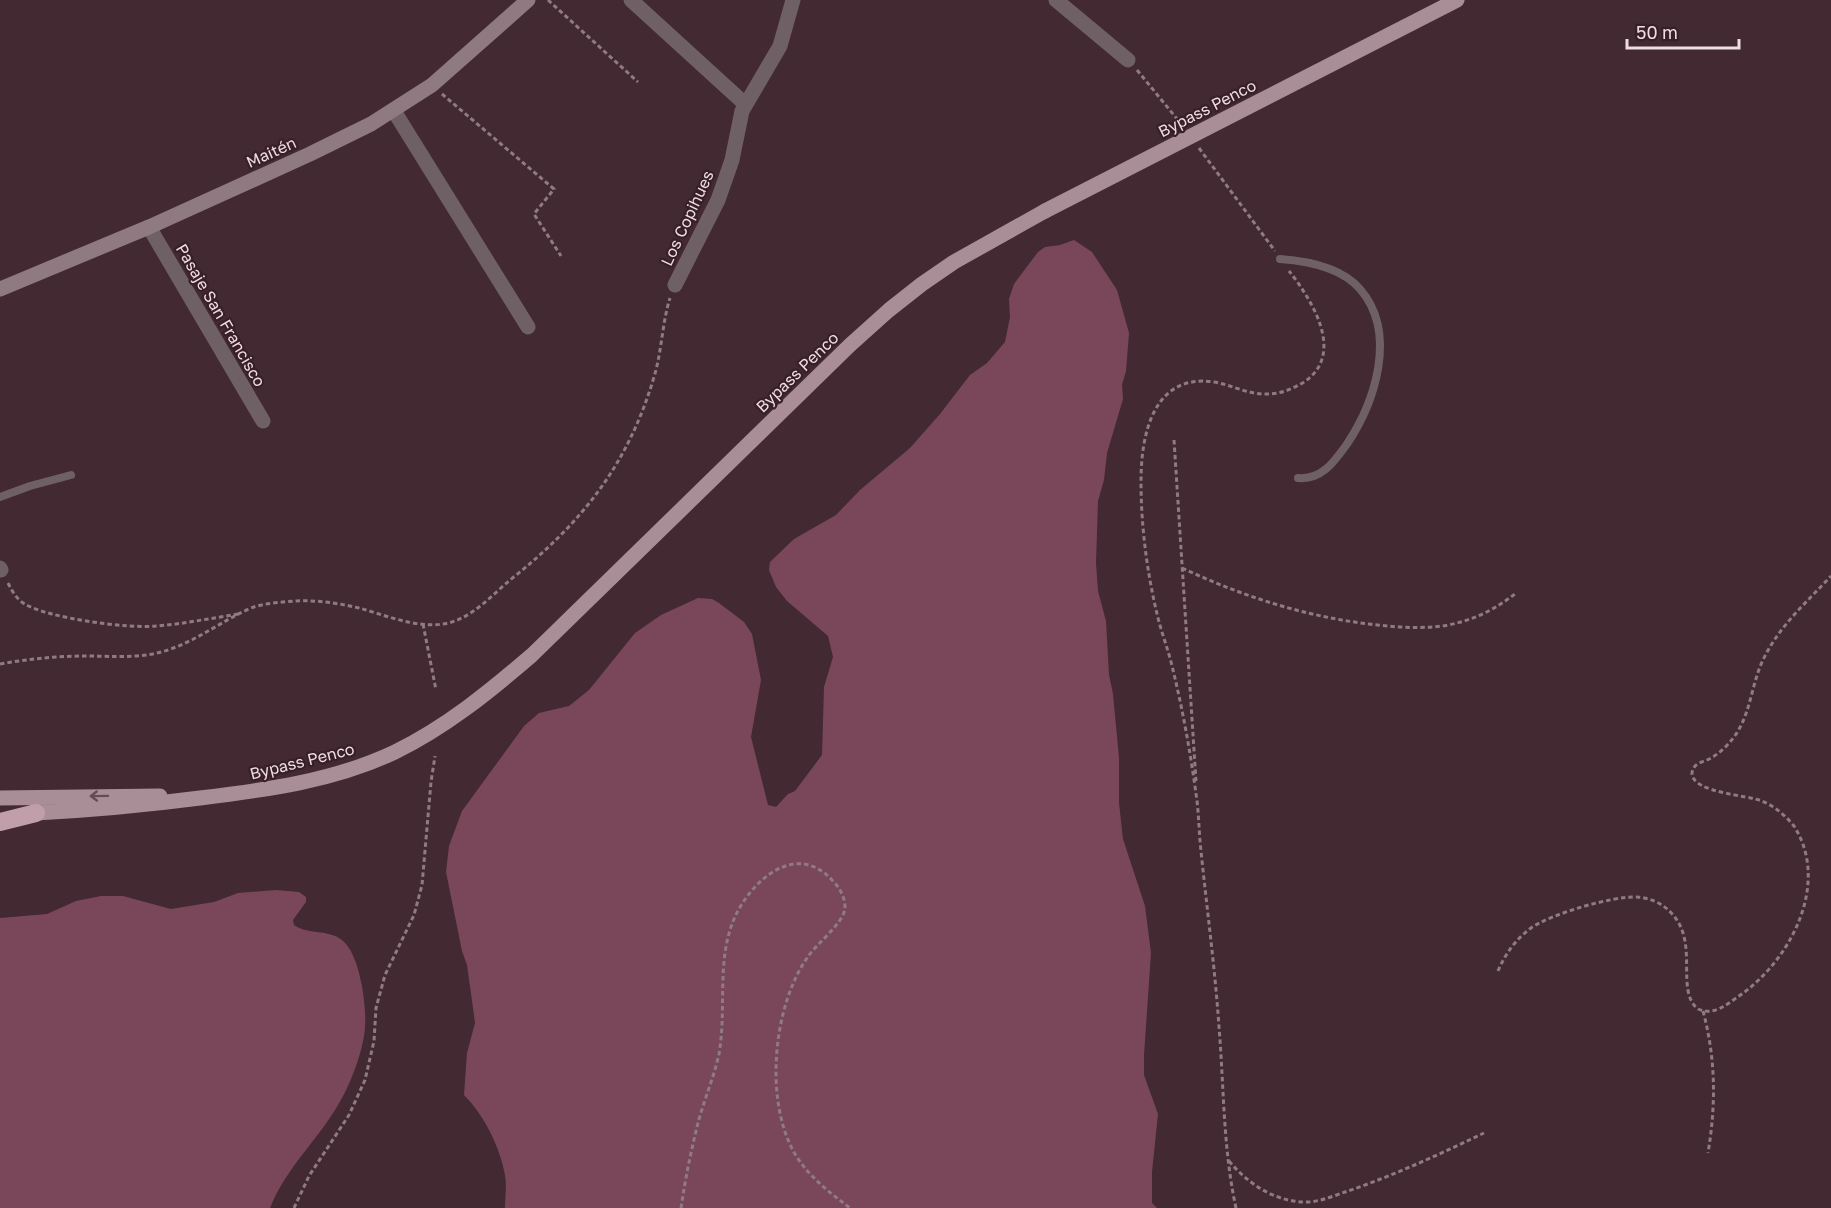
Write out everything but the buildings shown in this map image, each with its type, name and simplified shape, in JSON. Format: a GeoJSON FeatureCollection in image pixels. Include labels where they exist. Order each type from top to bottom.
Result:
{"type":"FeatureCollection","features":[{"type":"Feature","properties":{"kind":"highway"},"geometry":{"type":"LineString","coordinates":[[0,814],[36,813]]}},
{"type":"Feature","properties":{"kind":"highway"},"geometry":{"type":"LineString","coordinates":[[0,822],[36,813]]}},
{"type":"Feature","properties":{"kind":"main road","name":"Maitén"},"geometry":{"type":"LineString","coordinates":[[0,289],[149,227],[310,154],[394,111],[432,85],[528,0]]}},
{"type":"Feature","properties":{"kind":"main road","name":"Bypass Penco"},"geometry":{"type":"LineString","coordinates":[[36,813],[143,806],[254,792],[353,769],[393,753],[459,714],[563,627],[842,353],[889,310],[954,262],[1045,211],[1457,0]]}},
{"type":"Feature","properties":{"kind":"main road","name":"Bypass Penco"},"geometry":{"type":"LineString","coordinates":[[0,798],[154,796],[199,798]]}},
{"type":"Feature","properties":{"kind":"street"},"geometry":{"type":"LineString","coordinates":[[631,0],[745,104]]}},
{"type":"Feature","properties":{"kind":"street","name":"Los Copihues"},"geometry":{"type":"LineString","coordinates":[[675,285],[708,223],[726,181],[745,104],[780,46],[793,0]]}},
{"type":"Feature","properties":{"kind":"street"},"geometry":{"type":"LineString","coordinates":[[1056,0],[1128,60]]}},
{"type":"Feature","properties":{"kind":"street"},"geometry":{"type":"LineString","coordinates":[[394,111],[528,327]]}},
{"type":"Feature","properties":{"kind":"street","name":"Pasaje San Francisco"},"geometry":{"type":"LineString","coordinates":[[149,227],[263,421]]}},
{"type":"Feature","properties":{"kind":"lane"},"geometry":{"type":"LineString","coordinates":[[1280,259],[1312,263],[1351,281],[1367,298],[1378,334],[1376,380],[1359,424],[1329,468],[1317,476],[1298,478]]}},
{"type":"Feature","properties":{"kind":"lane"},"geometry":{"type":"LineString","coordinates":[[0,497],[71,475]]}},
{"type":"Feature","properties":{"kind":"path"},"geometry":{"type":"LineString","coordinates":[[548,0],[638,82]]}},
{"type":"Feature","properties":{"kind":"path"},"geometry":{"type":"LineString","coordinates":[[1128,60],[1184,127]]}},
{"type":"Feature","properties":{"kind":"path"},"geometry":{"type":"LineString","coordinates":[[432,85],[554,189],[534,214],[561,256]]}},
{"type":"Feature","properties":{"kind":"path"},"geometry":{"type":"LineString","coordinates":[[1195,142],[1308,298],[1320,323],[1324,348],[1323,357],[1314,374],[1286,391],[1266,394],[1214,382],[1196,381],[1180,385],[1167,394],[1149,422],[1143,444],[1141,504],[1147,561],[1158,616],[1182,709],[1197,804]]}},
{"type":"Feature","properties":{"kind":"path"},"geometry":{"type":"LineString","coordinates":[[0,664],[59,657],[125,657],[153,654],[185,644],[252,608],[274,603],[318,602],[359,608],[423,624],[445,624],[455,620],[493,596],[563,534],[604,487],[628,445],[647,400],[660,354],[667,306],[675,285]]}},
{"type":"Feature","properties":{"kind":"path"},"geometry":{"type":"LineString","coordinates":[[1174,440],[1197,804],[1218,1003],[1228,1160],[1236,1208]]}},
{"type":"Feature","properties":{"kind":"path"},"geometry":{"type":"LineString","coordinates":[[1182,568],[1274,605],[1328,618],[1380,625],[1428,627],[1458,622],[1486,612],[1516,593]]}},
{"type":"Feature","properties":{"kind":"path"},"geometry":{"type":"LineString","coordinates":[[1,569],[14,594],[23,604],[41,611],[104,624],[155,627],[240,614]]}},
{"type":"Feature","properties":{"kind":"path"},"geometry":{"type":"LineString","coordinates":[[1498,971],[1515,943],[1528,930],[1544,921],[1587,906],[1639,897],[1657,902],[1672,913],[1682,929],[1688,966],[1688,996],[1694,1005],[1704,1011],[1714,1011],[1729,1003],[1779,960],[1789,948],[1803,922],[1810,898],[1811,873],[1801,835],[1784,815],[1762,801],[1708,788],[1696,782],[1692,770],[1698,764],[1720,752],[1733,739],[1743,721],[1756,677],[1771,646],[1791,617],[1831,576]]}},
{"type":"Feature","properties":{"kind":"path"},"geometry":{"type":"LineString","coordinates":[[423,624],[436,690]]}},
{"type":"Feature","properties":{"kind":"path"},"geometry":{"type":"LineString","coordinates":[[294,1208],[309,1176],[350,1115],[364,1080],[374,1041],[376,1008],[385,975],[411,922],[422,885],[435,756]]}},
{"type":"Feature","properties":{"kind":"path"},"geometry":{"type":"LineString","coordinates":[[681,1208],[698,1124],[718,1057],[722,1025],[722,973],[731,928],[740,906],[757,883],[772,872],[798,864],[814,867],[829,876],[840,890],[845,909],[840,921],[806,958],[791,989],[777,1056],[778,1103],[787,1137],[802,1164],[819,1183],[850,1208]]}},
{"type":"Feature","properties":{"kind":"path"},"geometry":{"type":"LineString","coordinates":[[1704,1011],[1715,1080],[1708,1153]]}},
{"type":"Feature","properties":{"kind":"path"},"geometry":{"type":"LineString","coordinates":[[1228,1160],[1264,1191],[1285,1199],[1308,1202],[1376,1181],[1484,1133]]}},
{"type":"Feature","properties":{"kind":"shaded area"},"geometry":{"type":"Polygon","coordinates":[[[1074,240],[1092,252],[1117,290],[1129,333],[1126,371],[1122,385],[1123,399],[1107,453],[1104,480],[1098,501],[1096,563],[1098,591],[1106,621],[1109,675],[1119,758],[1119,803],[1123,839],[1145,906],[1151,953],[1144,1075],[1158,1114],[1152,1172],[1152,1203],[1157,1208],[505,1208],[506,1179],[503,1164],[490,1132],[464,1095],[467,1053],[475,1023],[467,965],[446,872],[449,846],[462,811],[524,726],[539,713],[569,706],[589,690],[635,633],[661,615],[698,598],[712,599],[719,603],[744,622],[752,634],[761,680],[751,737],[768,805],[776,807],[788,794],[795,791],[822,755],[824,687],[833,657],[828,636],[787,601],[776,587],[769,570],[770,562],[794,539],[836,515],[860,490],[910,448],[970,375],[987,363],[1005,342],[1010,317],[1009,299],[1014,284],[1038,252],[1045,247],[1074,240]]]}},
{"type":"Feature","properties":{"kind":"shaded area"},"geometry":{"type":"Polygon","coordinates":[[[276,890],[299,892],[306,897],[306,902],[293,920],[294,925],[336,937],[350,949],[361,980],[365,1022],[359,1056],[343,1097],[284,1180],[270,1208],[0,1208],[0,918],[47,914],[76,901],[101,896],[123,896],[171,909],[214,902],[238,893],[276,890]]]}}]}
